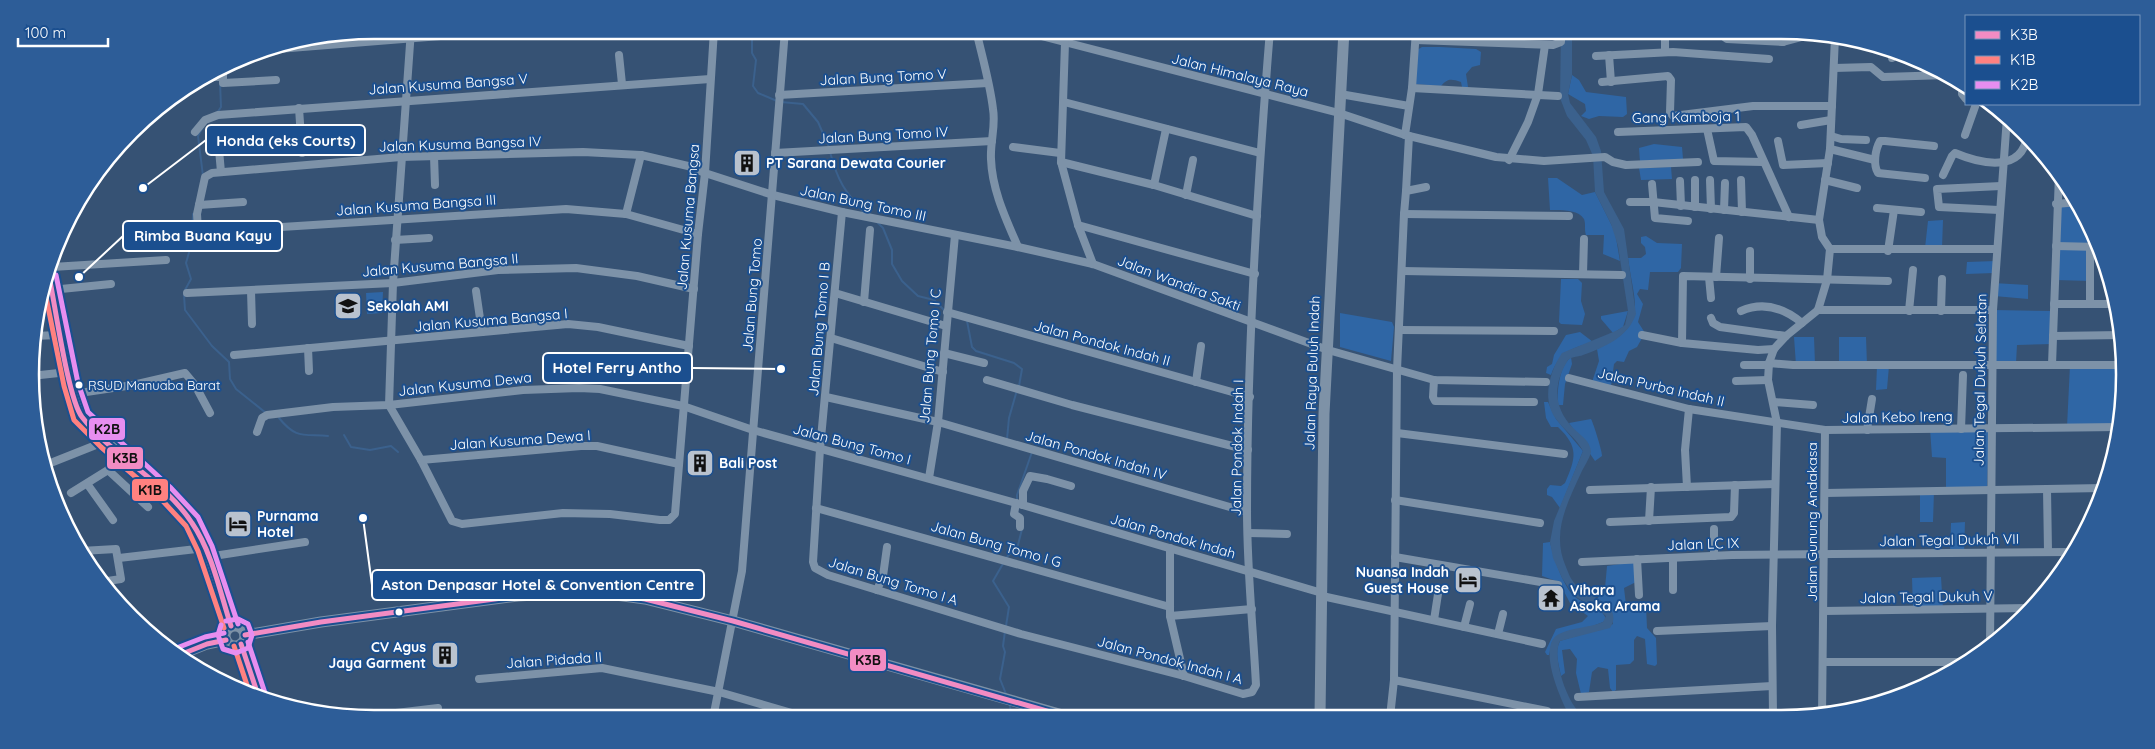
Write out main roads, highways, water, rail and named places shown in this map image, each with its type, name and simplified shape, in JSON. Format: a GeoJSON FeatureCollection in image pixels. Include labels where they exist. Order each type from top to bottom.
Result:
{"type":"FeatureCollection","features":[{"type":"Feature","properties":{"kind":"highway","name":"Jalan Raya Buluh Indah"},"geometry":{"type":"LineString","coordinates":[[1320,710],[1324,414],[1338,113],[1343,39]]}},
{"type":"Feature","properties":{"kind":"highway"},"geometry":{"type":"LineString","coordinates":[[49,294],[73,394],[81,416],[118,453],[186,514],[206,552],[231,626]]}},
{"type":"Feature","properties":{"kind":"highway"},"geometry":{"type":"LineString","coordinates":[[231,626],[225,634],[226,640],[231,645],[243,639],[321,622],[477,601],[568,593],[616,595],[645,599],[733,621],[1045,710]]}},
{"type":"Feature","properties":{"kind":"highway"},"geometry":{"type":"LineString","coordinates":[[231,626],[240,627],[256,688]]}},
{"type":"Feature","properties":{"kind":"highway"},"geometry":{"type":"LineString","coordinates":[[186,652],[207,644],[226,640]]}},
{"type":"Feature","properties":{"kind":"waterway"},"geometry":{"type":"LineString","coordinates":[[752,39],[752,53],[756,60],[753,86],[758,93],[777,101]]}},
{"type":"Feature","properties":{"kind":"waterway"},"geometry":{"type":"LineString","coordinates":[[217,113],[221,107],[220,82]]}},
{"type":"Feature","properties":{"kind":"waterway"},"geometry":{"type":"LineString","coordinates":[[781,102],[803,104],[818,122],[829,147]]}},
{"type":"Feature","properties":{"kind":"waterway"},"geometry":{"type":"LineString","coordinates":[[203,127],[198,136],[203,176]]}},
{"type":"Feature","properties":{"kind":"waterway"},"geometry":{"type":"LineString","coordinates":[[830,152],[843,185],[865,214]]}},
{"type":"Feature","properties":{"kind":"waterway"},"geometry":{"type":"LineString","coordinates":[[185,290],[191,279],[186,263],[192,242],[193,214]]}},
{"type":"Feature","properties":{"kind":"waterway"},"geometry":{"type":"LineString","coordinates":[[877,222],[883,228],[892,250],[892,264],[902,281],[918,296],[934,300],[945,311]]}},
{"type":"Feature","properties":{"kind":"waterway"},"geometry":{"type":"LineString","coordinates":[[184,295],[185,310],[212,346],[229,362],[230,379],[236,389],[266,413]]}},
{"type":"Feature","properties":{"kind":"waterway"},"geometry":{"type":"LineString","coordinates":[[967,321],[972,347],[976,351],[1014,363],[1022,369],[1019,386]]}},
{"type":"Feature","properties":{"kind":"waterway"},"geometry":{"type":"LineString","coordinates":[[1007,439],[1009,418],[1017,390]]}},
{"type":"Feature","properties":{"kind":"waterway"},"geometry":{"type":"LineString","coordinates":[[279,418],[295,432],[306,435],[328,436]]}},
{"type":"Feature","properties":{"kind":"waterway"},"geometry":{"type":"LineString","coordinates":[[344,435],[351,447],[370,450],[391,446],[398,452]]}},
{"type":"Feature","properties":{"kind":"waterway"},"geometry":{"type":"LineString","coordinates":[[1017,502],[1017,495],[1032,452]]}},
{"type":"Feature","properties":{"kind":"waterway"},"geometry":{"type":"LineString","coordinates":[[1006,558],[1018,545],[1022,529]]}},
{"type":"Feature","properties":{"kind":"waterway"},"geometry":{"type":"LineString","coordinates":[[1004,562],[993,581],[1009,607],[1006,626]]}},
{"type":"Feature","properties":{"kind":"waterway"},"geometry":{"type":"LineString","coordinates":[[1005,631],[1003,646],[1005,652],[1000,679],[1006,694]]}},
{"type":"Feature","properties":{"kind":"waterway"},"geometry":{"type":"LineString","coordinates":[[1010,705],[1010,710]]}},
{"type":"Feature","properties":{"kind":"place","name":"PT Sarana Dewata Courier"},"geometry":{"type":"Point","coordinates":[747,163]}},
{"type":"Feature","properties":{"kind":"place","name":"Honda (eks Courts)"},"geometry":{"type":"Point","coordinates":[143,188]}},
{"type":"Feature","properties":{"kind":"place","name":"Rimba Buana Kayu"},"geometry":{"type":"Point","coordinates":[79,277]}},
{"type":"Feature","properties":{"kind":"place","name":"Sekolah AMI"},"geometry":{"type":"Point","coordinates":[348,306]}},
{"type":"Feature","properties":{"kind":"place","name":"Hotel Ferry Antho"},"geometry":{"type":"Point","coordinates":[781,369]}},
{"type":"Feature","properties":{"kind":"place","name":"RSUD Manuaba Barat"},"geometry":{"type":"Point","coordinates":[79,385]}},
{"type":"Feature","properties":{"kind":"place","name":"Bali Post"},"geometry":{"type":"Point","coordinates":[700,463]}},
{"type":"Feature","properties":{"kind":"place","name":"Aston Denpasar Hotel & Convention Centre"},"geometry":{"type":"Point","coordinates":[363,518]}},
{"type":"Feature","properties":{"kind":"place","name":"Purnama Hotel"},"geometry":{"type":"Point","coordinates":[238,524]}},
{"type":"Feature","properties":{"kind":"place","name":"Nuansa Indah Guest House"},"geometry":{"type":"Point","coordinates":[1468,580]}},
{"type":"Feature","properties":{"kind":"place","name":"Vihara Asoka Arama"},"geometry":{"type":"Point","coordinates":[1551,598]}},
{"type":"Feature","properties":{"kind":"place","name":"CV Agus Jaya Garment"},"geometry":{"type":"Point","coordinates":[445,655]}}]}
